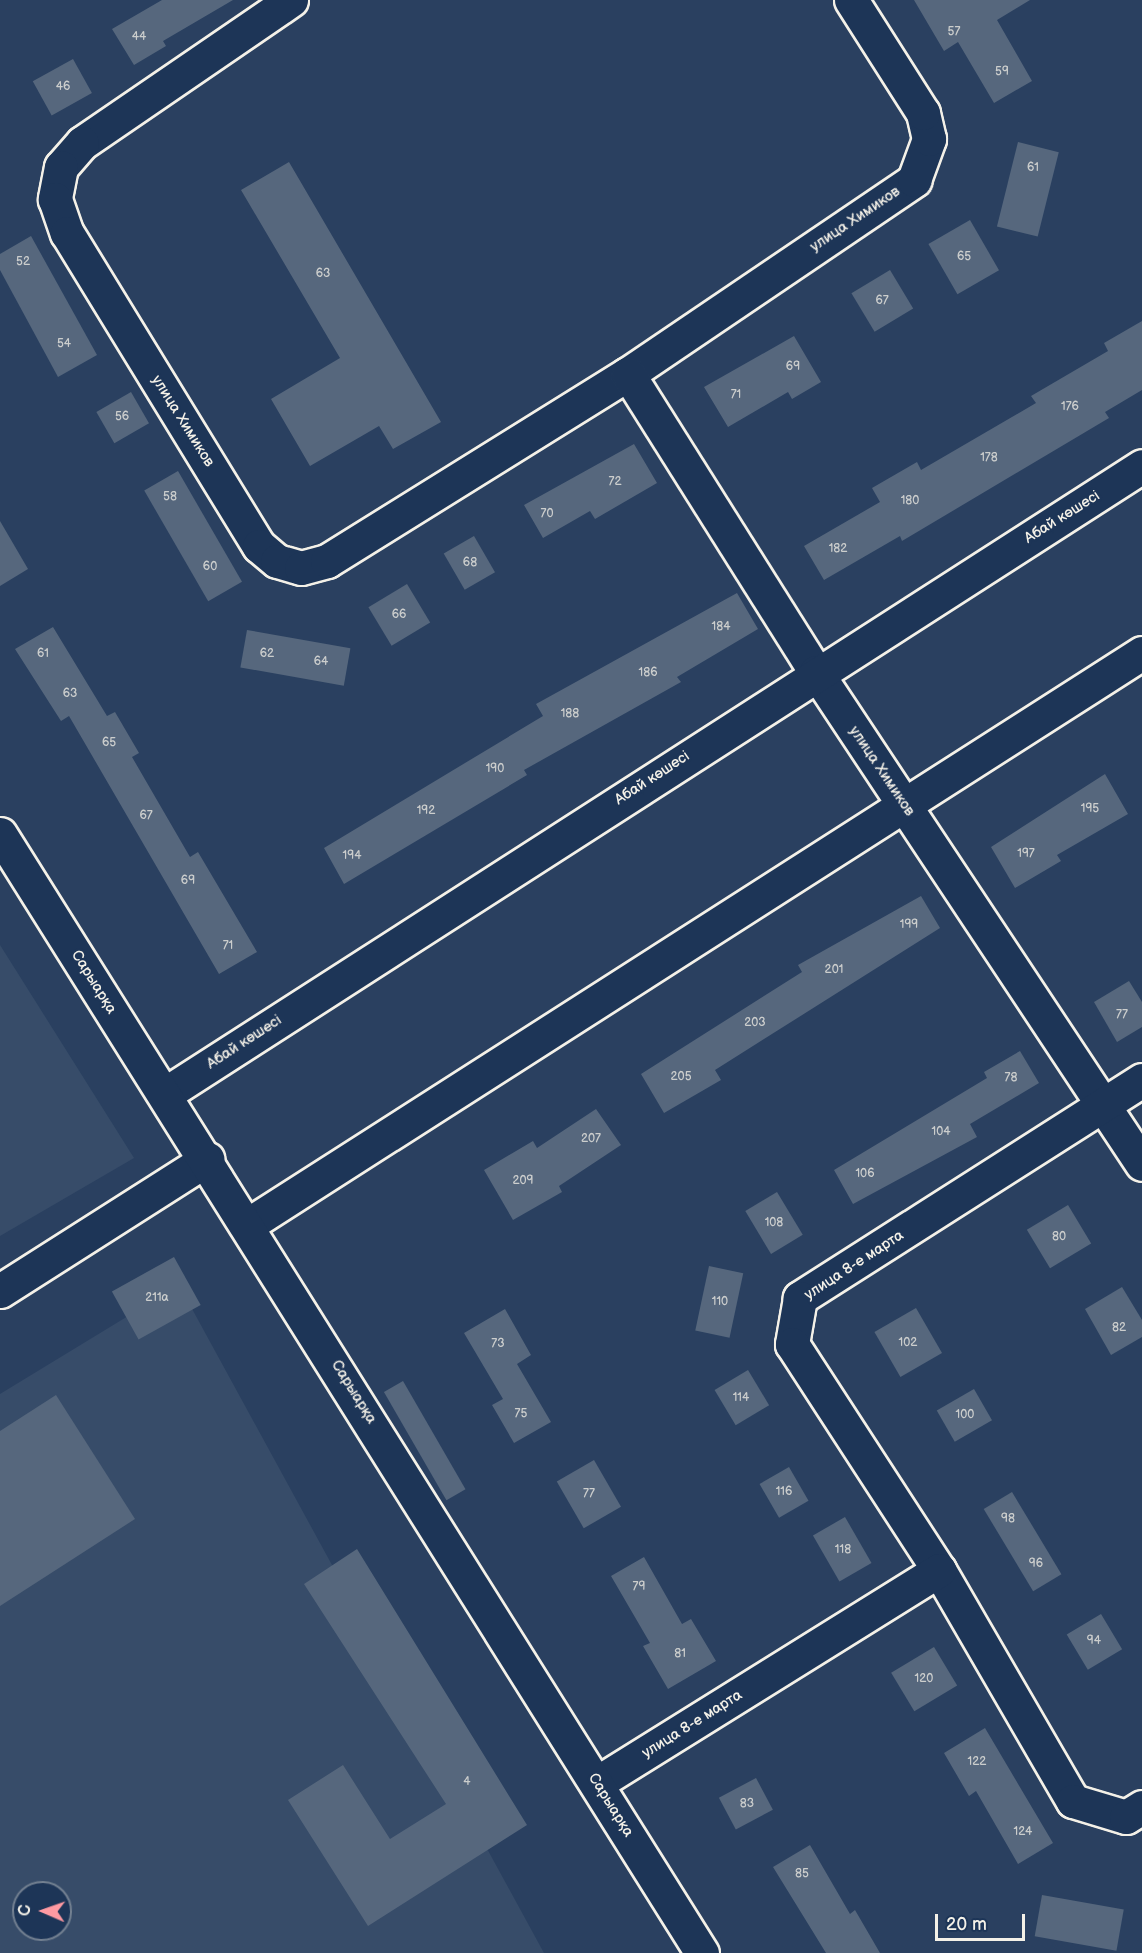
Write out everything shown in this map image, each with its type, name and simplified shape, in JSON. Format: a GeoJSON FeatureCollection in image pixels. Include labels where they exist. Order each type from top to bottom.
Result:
{"type":"FeatureCollection","features":[{"type":"Feature","properties":{"kind":"street","name":"улица Химиков"},"geometry":{"type":"LineString","coordinates":[[291,0],[82,143],[61,167],[55,199],[67,233],[260,546],[277,561],[301,568],[327,561],[628,374],[914,180],[929,139],[923,113],[851,0]]}},
{"type":"Feature","properties":{"kind":"street","name":"улица Химиков"},"geometry":{"type":"LineString","coordinates":[[628,374],[816,672],[1142,1164]]}},
{"type":"Feature","properties":{"kind":"street","name":"Абай көшесі"},"geometry":{"type":"LineString","coordinates":[[165,1094],[816,672],[1142,466]]}},
{"type":"Feature","properties":{"kind":"street"},"geometry":{"type":"LineString","coordinates":[[249,1224],[904,802],[1142,653]]}},
{"type":"Feature","properties":{"kind":"street","name":"Сарыарқа"},"geometry":{"type":"LineString","coordinates":[[0,834],[249,1224],[702,1953]]}},
{"type":"Feature","properties":{"kind":"street","name":"улица 8-е марта"},"geometry":{"type":"LineString","coordinates":[[1142,1080],[800,1298],[792,1344],[939,1570],[1073,1801],[1126,1817],[1142,1808]]}},
{"type":"Feature","properties":{"kind":"street"},"geometry":{"type":"LineString","coordinates":[[0,1291],[207,1159]]}},
{"type":"Feature","properties":{"kind":"street","name":"улица 8-е марта"},"geometry":{"type":"LineString","coordinates":[[597,1783],[939,1570]]}},
{"type":"Feature","properties":{"kind":"shaded area"},"geometry":{"type":"Polygon","coordinates":[[[0,945],[134,1158],[0,1236],[0,945]]]}},
{"type":"Feature","properties":{"kind":"shaded area"},"geometry":{"type":"Polygon","coordinates":[[[179,1285],[544,1953],[0,1953],[0,1394],[179,1285]]]}},
{"type":"Feature","properties":{"kind":"building"},"geometry":{"type":"Polygon","coordinates":[[[162,0],[233,0],[163,41],[166,46],[134,65],[112,29],[162,0]]]}},
{"type":"Feature","properties":{"kind":"building"},"geometry":{"type":"Polygon","coordinates":[[[914,0],[1030,0],[997,20],[1032,81],[994,103],[958,42],[944,51],[914,0]]]}},
{"type":"Feature","properties":{"kind":"building"},"geometry":{"type":"Polygon","coordinates":[[[73,59],[92,93],[52,115],[33,81],[73,59]]]}},
{"type":"Feature","properties":{"kind":"building"},"geometry":{"type":"Polygon","coordinates":[[[1018,142],[1059,152],[1038,237],[997,226],[1018,142]]]}},
{"type":"Feature","properties":{"kind":"building"},"geometry":{"type":"Polygon","coordinates":[[[289,162],[441,422],[393,449],[379,426],[310,466],[271,399],[340,358],[241,190],[289,162]]]}},
{"type":"Feature","properties":{"kind":"building"},"geometry":{"type":"Polygon","coordinates":[[[970,220],[999,270],[957,294],[928,244],[970,220]]]}},
{"type":"Feature","properties":{"kind":"building"},"geometry":{"type":"Polygon","coordinates":[[[31,236],[97,355],[58,377],[0,270],[0,254],[31,236]]]}},
{"type":"Feature","properties":{"kind":"building"},"geometry":{"type":"Polygon","coordinates":[[[890,270],[913,309],[875,332],[851,293],[890,270]]]}},
{"type":"Feature","properties":{"kind":"building"},"geometry":{"type":"Polygon","coordinates":[[[1142,321],[1142,390],[1105,412],[1109,418],[902,541],[900,536],[824,580],[804,546],[880,502],[872,488],[917,462],[921,470],[1036,403],[1031,396],[1108,351],[1104,343],[1142,321]]]}},
{"type":"Feature","properties":{"kind":"building"},"geometry":{"type":"Polygon","coordinates":[[[794,336],[821,382],[792,399],[788,392],[728,427],[704,387],[794,336]]]}},
{"type":"Feature","properties":{"kind":"building"},"geometry":{"type":"Polygon","coordinates":[[[131,392],[149,423],[114,443],[96,412],[131,392]]]}},
{"type":"Feature","properties":{"kind":"building"},"geometry":{"type":"Polygon","coordinates":[[[634,444],[657,483],[595,519],[590,511],[543,538],[524,505],[634,444]]]}},
{"type":"Feature","properties":{"kind":"building"},"geometry":{"type":"Polygon","coordinates":[[[178,471],[242,582],[208,601],[144,490],[178,471]]]}},
{"type":"Feature","properties":{"kind":"building"},"geometry":{"type":"Polygon","coordinates":[[[0,521],[28,569],[0,586],[0,521]]]}},
{"type":"Feature","properties":{"kind":"building"},"geometry":{"type":"Polygon","coordinates":[[[474,536],[495,572],[465,590],[444,554],[474,536]]]}},
{"type":"Feature","properties":{"kind":"building"},"geometry":{"type":"Polygon","coordinates":[[[407,584],[430,623],[392,646],[368,607],[407,584]]]}},
{"type":"Feature","properties":{"kind":"building"},"geometry":{"type":"Polygon","coordinates":[[[737,593],[758,629],[677,677],[681,682],[524,770],[527,775],[344,884],[324,848],[543,716],[536,704],[737,593]]]}},
{"type":"Feature","properties":{"kind":"building"},"geometry":{"type":"Polygon","coordinates":[[[53,627],[107,716],[115,712],[139,753],[132,757],[190,857],[198,852],[257,952],[219,974],[69,716],[61,721],[15,649],[53,627]]]}},
{"type":"Feature","properties":{"kind":"building"},"geometry":{"type":"Polygon","coordinates":[[[247,630],[350,648],[344,686],[240,667],[247,630]]]}},
{"type":"Feature","properties":{"kind":"building"},"geometry":{"type":"Polygon","coordinates":[[[1105,774],[1128,814],[1057,855],[1061,861],[1015,888],[991,847],[1105,774]]]}},
{"type":"Feature","properties":{"kind":"building"},"geometry":{"type":"Polygon","coordinates":[[[921,896],[940,928],[715,1070],[721,1080],[664,1113],[641,1074],[802,972],[798,965],[921,896]]]}},
{"type":"Feature","properties":{"kind":"building"},"geometry":{"type":"Polygon","coordinates":[[[1129,981],[1142,1002],[1142,1027],[1117,1042],[1094,1002],[1129,981]]]}},
{"type":"Feature","properties":{"kind":"building"},"geometry":{"type":"Polygon","coordinates":[[[1020,1051],[1039,1083],[970,1124],[977,1137],[853,1204],[834,1170],[987,1078],[984,1072],[1020,1051]]]}},
{"type":"Feature","properties":{"kind":"building"},"geometry":{"type":"Polygon","coordinates":[[[596,1109],[621,1145],[559,1186],[562,1192],[513,1220],[484,1170],[533,1141],[537,1148],[596,1109]]]}},
{"type":"Feature","properties":{"kind":"building"},"geometry":{"type":"Polygon","coordinates":[[[777,1192],[803,1235],[771,1254],[745,1211],[777,1192]]]}},
{"type":"Feature","properties":{"kind":"building"},"geometry":{"type":"Polygon","coordinates":[[[1068,1205],[1091,1244],[1050,1268],[1027,1230],[1068,1205]]]}},
{"type":"Feature","properties":{"kind":"building"},"geometry":{"type":"Polygon","coordinates":[[[174,1257],[201,1305],[139,1340],[112,1291],[174,1257]]]}},
{"type":"Feature","properties":{"kind":"building"},"geometry":{"type":"Polygon","coordinates":[[[709,1266],[743,1273],[730,1338],[695,1331],[709,1266]]]}},
{"type":"Feature","properties":{"kind":"building"},"geometry":{"type":"Polygon","coordinates":[[[1122,1287],[1142,1320],[1142,1337],[1111,1355],[1085,1309],[1122,1287]]]}},
{"type":"Feature","properties":{"kind":"building"},"geometry":{"type":"Polygon","coordinates":[[[916,1308],[942,1353],[900,1377],[874,1332],[916,1308]]]}},
{"type":"Feature","properties":{"kind":"building"},"geometry":{"type":"Polygon","coordinates":[[[505,1309],[531,1355],[517,1364],[551,1422],[514,1443],[492,1405],[503,1399],[464,1333],[505,1309]]]}},
{"type":"Feature","properties":{"kind":"building"},"geometry":{"type":"Polygon","coordinates":[[[748,1370],[769,1405],[736,1425],[715,1390],[748,1370]]]}},
{"type":"Feature","properties":{"kind":"building"},"geometry":{"type":"Polygon","coordinates":[[[403,1381],[466,1489],[446,1500],[384,1392],[403,1381]]]}},
{"type":"Feature","properties":{"kind":"building"},"geometry":{"type":"Polygon","coordinates":[[[974,1389],[992,1420],[955,1442],[937,1410],[974,1389]]]}},
{"type":"Feature","properties":{"kind":"building"},"geometry":{"type":"Polygon","coordinates":[[[56,1395],[135,1519],[0,1606],[0,1431],[56,1395]]]}},
{"type":"Feature","properties":{"kind":"building"},"geometry":{"type":"Polygon","coordinates":[[[594,1460],[621,1507],[584,1528],[557,1482],[594,1460]]]}},
{"type":"Feature","properties":{"kind":"building"},"geometry":{"type":"Polygon","coordinates":[[[789,1467],[809,1501],[779,1518],[760,1484],[789,1467]]]}},
{"type":"Feature","properties":{"kind":"building"},"geometry":{"type":"Polygon","coordinates":[[[1012,1492],[1061,1574],[1033,1591],[984,1509],[1012,1492]]]}},
{"type":"Feature","properties":{"kind":"building"},"geometry":{"type":"Polygon","coordinates":[[[845,1517],[871,1563],[839,1581],[813,1536],[845,1517]]]}},
{"type":"Feature","properties":{"kind":"building"},"geometry":{"type":"Polygon","coordinates":[[[357,1549],[527,1825],[368,1926],[288,1800],[343,1765],[390,1839],[446,1804],[304,1584],[357,1549]]]}},
{"type":"Feature","properties":{"kind":"building"},"geometry":{"type":"Polygon","coordinates":[[[644,1557],[682,1624],[691,1619],[716,1661],[668,1689],[643,1646],[650,1643],[611,1576],[644,1557]]]}},
{"type":"Feature","properties":{"kind":"building"},"geometry":{"type":"Polygon","coordinates":[[[1101,1614],[1122,1649],[1088,1670],[1067,1635],[1101,1614]]]}},
{"type":"Feature","properties":{"kind":"building"},"geometry":{"type":"Polygon","coordinates":[[[934,1647],[957,1686],[914,1711],[891,1673],[934,1647]]]}},
{"type":"Feature","properties":{"kind":"building"},"geometry":{"type":"Polygon","coordinates":[[[985,1728],[1053,1843],[1018,1864],[976,1791],[969,1796],[944,1753],[985,1728]]]}},
{"type":"Feature","properties":{"kind":"building"},"geometry":{"type":"Polygon","coordinates":[[[756,1778],[773,1810],[736,1830],[719,1798],[756,1778]]]}},
{"type":"Feature","properties":{"kind":"building"},"geometry":{"type":"Polygon","coordinates":[[[810,1845],[850,1914],[855,1910],[880,1953],[826,1953],[773,1867],[810,1845]]]}},
{"type":"Feature","properties":{"kind":"building"},"geometry":{"type":"Polygon","coordinates":[[[1042,1895],[1124,1909],[1116,1951],[1035,1936],[1042,1895]]]}}]}
